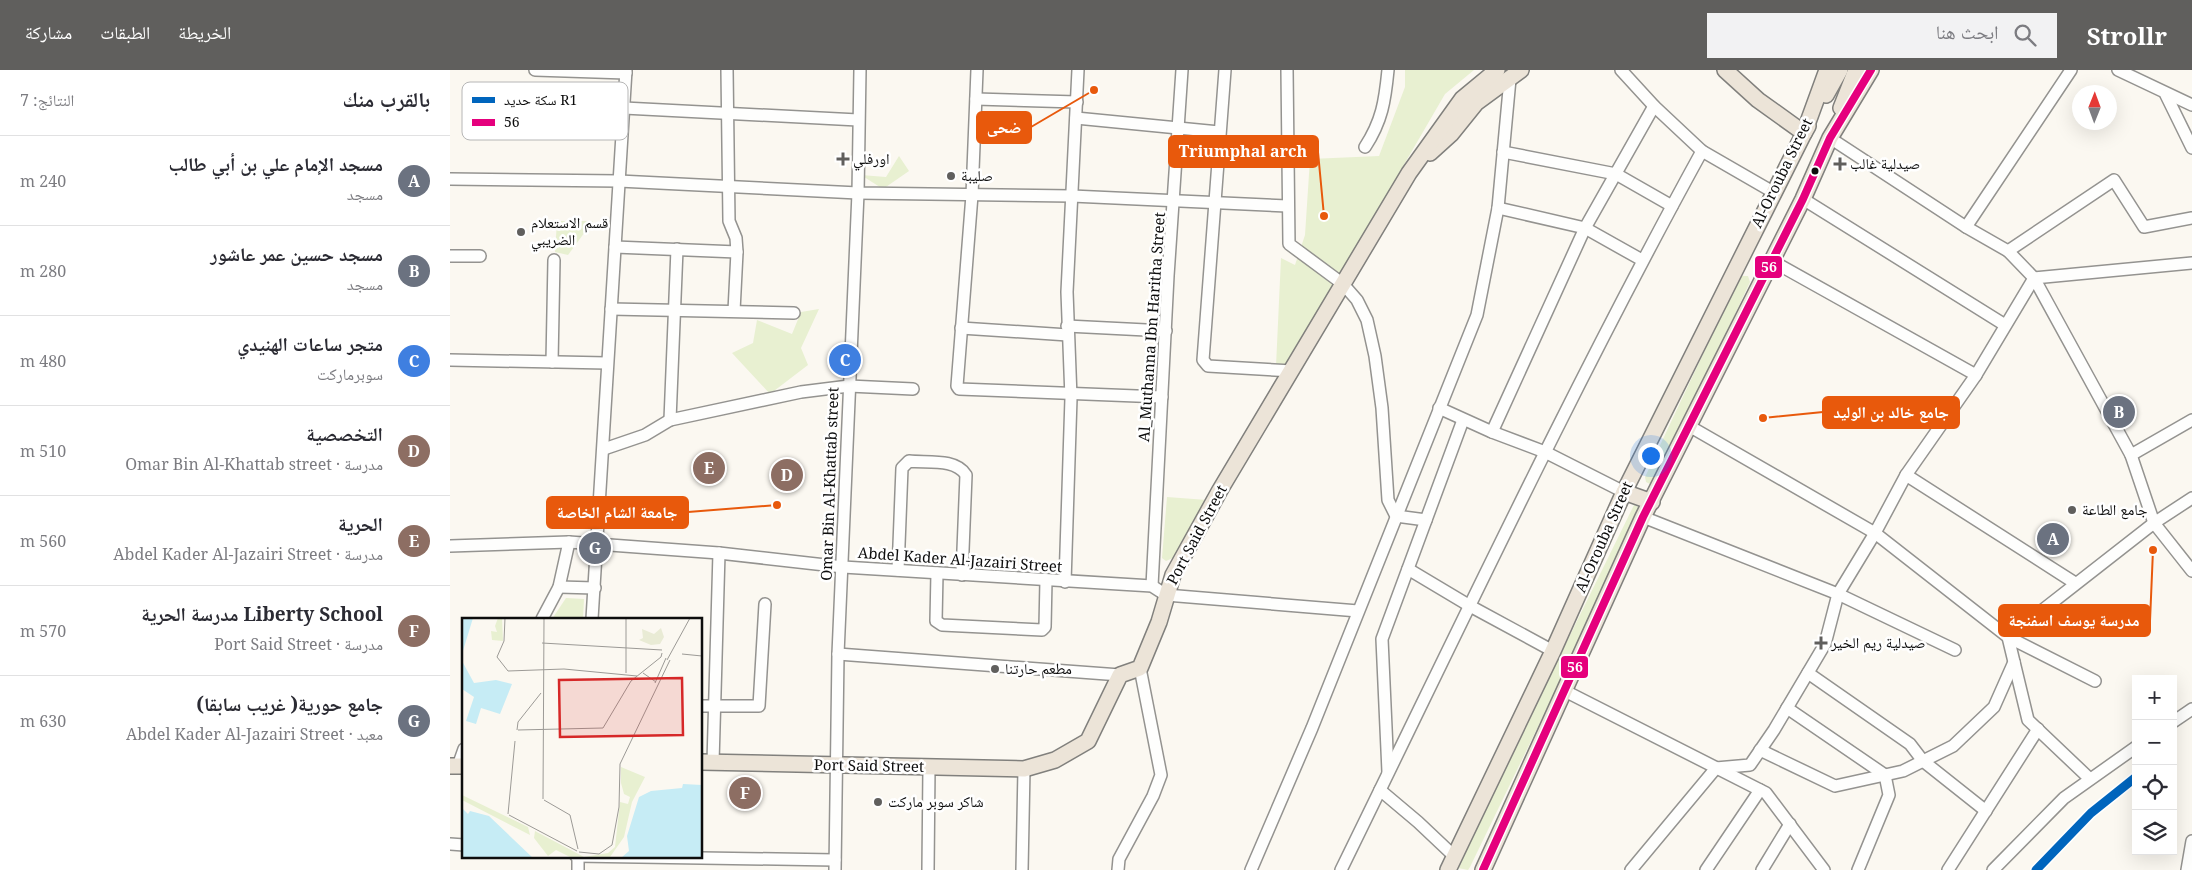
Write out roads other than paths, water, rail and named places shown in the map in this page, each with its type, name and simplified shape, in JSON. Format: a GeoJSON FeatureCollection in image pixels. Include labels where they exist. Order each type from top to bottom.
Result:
{"type":"FeatureCollection","features":[{"type":"Feature","properties":{"kind":"main road"},"geometry":{"type":"LineString","coordinates":[[1409,173],[1462,99],[1497,70]]}},
{"type":"Feature","properties":{"kind":"main road"},"geometry":{"type":"LineString","coordinates":[[1726,70],[1758,100],[1804,133],[1840,70]]}},
{"type":"Feature","properties":{"kind":"main road","name":"Al-Orouba Street"},"geometry":{"type":"LineString","coordinates":[[1451,863],[1553,651],[1624,492],[1804,133],[1827,70]]}},
{"type":"Feature","properties":{"kind":"main road"},"geometry":{"type":"LineString","coordinates":[[1830,138],[1856,70]]}},
{"type":"Feature","properties":{"kind":"main road","name":"Al-Orouba Street"},"geometry":{"type":"LineString","coordinates":[[1483,870],[1643,517],[1803,199],[1830,138],[1871,70]]}},
{"type":"Feature","properties":{"kind":"main road","name":"Port Said Street"},"geometry":{"type":"LineString","coordinates":[[1140,668],[1159,622],[1173,575],[1220,490],[1409,173],[1451,134],[1476,103],[1516,74]]}},
{"type":"Feature","properties":{"kind":"main road"},"geometry":{"type":"LineString","coordinates":[[1624,492],[1652,502]]}},
{"type":"Feature","properties":{"kind":"main road"},"geometry":{"type":"LineString","coordinates":[[1120,676],[1140,668]]}},
{"type":"Feature","properties":{"kind":"main road","name":"Port Said Street"},"geometry":{"type":"LineString","coordinates":[[707,762],[1024,769],[1054,760],[1088,741],[1120,676]]}},
{"type":"Feature","properties":{"kind":"street"},"geometry":{"type":"LineString","coordinates":[[534,70],[626,72]]}},
{"type":"Feature","properties":{"kind":"street"},"geometry":{"type":"LineString","coordinates":[[726,70],[729,221],[736,238],[734,311]]}},
{"type":"Feature","properties":{"kind":"street","name":"Omar Bin Al-Khattab street"},"geometry":{"type":"LineString","coordinates":[[835,865],[838,654],[858,193],[860,70]]}},
{"type":"Feature","properties":{"kind":"street"},"geometry":{"type":"LineString","coordinates":[[977,70],[972,195],[958,388],[1162,397]]}},
{"type":"Feature","properties":{"kind":"street"},"geometry":{"type":"LineString","coordinates":[[1065,582],[1071,393],[1066,292],[1078,70]]}},
{"type":"Feature","properties":{"kind":"street","name":"Al_Muthanna Ibn Haritha Street"},"geometry":{"type":"LineString","coordinates":[[1152,586],[1182,70]]}},
{"type":"Feature","properties":{"kind":"street"},"geometry":{"type":"LineString","coordinates":[[1224,70],[1203,360],[1208,366],[1292,371]]}},
{"type":"Feature","properties":{"kind":"street"},"geometry":{"type":"LineString","coordinates":[[1287,70],[1287,206],[1289,244],[1343,284],[1363,309],[1370,330],[1382,408],[1386,494],[1396,516]]}},
{"type":"Feature","properties":{"kind":"street"},"geometry":{"type":"LineString","coordinates":[[1365,147],[1377,128],[1388,70]]}},
{"type":"Feature","properties":{"kind":"street"},"geometry":{"type":"LineString","coordinates":[[1621,70],[1654,106],[1702,151],[1773,192]]}},
{"type":"Feature","properties":{"kind":"street"},"geometry":{"type":"LineString","coordinates":[[1966,227],[2071,70]]}},
{"type":"Feature","properties":{"kind":"street"},"geometry":{"type":"LineString","coordinates":[[2118,70],[2166,95],[2192,105]]}},
{"type":"Feature","properties":{"kind":"street"},"geometry":{"type":"LineString","coordinates":[[1251,870],[1312,728],[1477,315],[1498,208],[1503,152],[1516,74]]}},
{"type":"Feature","properties":{"kind":"street"},"geometry":{"type":"LineString","coordinates":[[2166,95],[2192,148]]}},
{"type":"Feature","properties":{"kind":"street"},"geometry":{"type":"LineString","coordinates":[[976,99],[1077,102]]}},
{"type":"Feature","properties":{"kind":"street"},"geometry":{"type":"LineString","coordinates":[[1492,432],[1585,228],[1654,106]]}},
{"type":"Feature","properties":{"kind":"street"},"geometry":{"type":"LineString","coordinates":[[628,108],[858,120]]}},
{"type":"Feature","properties":{"kind":"street"},"geometry":{"type":"LineString","coordinates":[[1076,118],[1219,132]]}},
{"type":"Feature","properties":{"kind":"street"},"geometry":{"type":"LineString","coordinates":[[1830,138],[1966,227],[2008,251],[2034,278],[2132,455],[2154,522],[2192,571]]}},
{"type":"Feature","properties":{"kind":"street"},"geometry":{"type":"LineString","coordinates":[[592,618],[622,140]]}},
{"type":"Feature","properties":{"kind":"street"},"geometry":{"type":"LineString","coordinates":[[1341,870],[1545,452],[1642,260],[1702,151]]}},
{"type":"Feature","properties":{"kind":"street"},"geometry":{"type":"LineString","coordinates":[[1503,152],[1616,174],[1672,206]]}},
{"type":"Feature","properties":{"kind":"street"},"geometry":{"type":"LineString","coordinates":[[450,179],[619,181],[858,193],[1072,196],[1287,206]]}},
{"type":"Feature","properties":{"kind":"street"},"geometry":{"type":"LineString","coordinates":[[2008,251],[2114,180],[2144,227],[2192,218]]}},
{"type":"Feature","properties":{"kind":"street"},"geometry":{"type":"LineString","coordinates":[[1803,199],[2005,325]]}},
{"type":"Feature","properties":{"kind":"street"},"geometry":{"type":"LineString","coordinates":[[1498,208],[1585,228],[1642,260]]}},
{"type":"Feature","properties":{"kind":"street"},"geometry":{"type":"LineString","coordinates":[[614,247],[736,252]]}},
{"type":"Feature","properties":{"kind":"street"},"geometry":{"type":"LineString","coordinates":[[670,420],[677,249]]}},
{"type":"Feature","properties":{"kind":"street"},"geometry":{"type":"LineString","coordinates":[[450,256],[480,256]]}},
{"type":"Feature","properties":{"kind":"street"},"geometry":{"type":"LineString","coordinates":[[552,362],[554,260]]}},
{"type":"Feature","properties":{"kind":"street"},"geometry":{"type":"LineString","coordinates":[[1772,261],[1976,375]]}},
{"type":"Feature","properties":{"kind":"street"},"geometry":{"type":"LineString","coordinates":[[2034,278],[2192,263]]}},
{"type":"Feature","properties":{"kind":"street"},"geometry":{"type":"LineString","coordinates":[[1631,870],[1716,768],[1750,765],[1825,644],[1838,594],[1906,475],[1976,375],[2034,278]]}},
{"type":"Feature","properties":{"kind":"street"},"geometry":{"type":"LineString","coordinates":[[610,309],[794,313]]}},
{"type":"Feature","properties":{"kind":"street"},"geometry":{"type":"LineString","coordinates":[[961,328],[1166,331]]}},
{"type":"Feature","properties":{"kind":"street"},"geometry":{"type":"LineString","coordinates":[[450,360],[607,364]]}},
{"type":"Feature","properties":{"kind":"street"},"geometry":{"type":"LineString","coordinates":[[604,449],[645,435],[670,420],[801,392],[849,386],[913,388]]}},
{"type":"Feature","properties":{"kind":"street"},"geometry":{"type":"LineString","coordinates":[[1439,408],[1492,432],[1545,452],[1624,492]]}},
{"type":"Feature","properties":{"kind":"street"},"geometry":{"type":"LineString","coordinates":[[1388,774],[1382,639],[1464,420]]}},
{"type":"Feature","properties":{"kind":"street"},"geometry":{"type":"LineString","coordinates":[[2132,455],[2192,420]]}},
{"type":"Feature","properties":{"kind":"street"},"geometry":{"type":"LineString","coordinates":[[1690,426],[1875,532],[2008,637],[2095,681]]}},
{"type":"Feature","properties":{"kind":"street"},"geometry":{"type":"LineString","coordinates":[[898,570],[902,468],[909,461],[954,464],[962,468],[966,475],[962,575]]}},
{"type":"Feature","properties":{"kind":"street"},"geometry":{"type":"LineString","coordinates":[[1906,475],[2076,583]]}},
{"type":"Feature","properties":{"kind":"street"},"geometry":{"type":"LineString","coordinates":[[2008,637],[2154,522],[2192,498]]}},
{"type":"Feature","properties":{"kind":"street"},"geometry":{"type":"LineString","coordinates":[[1396,516],[1426,520]]}},
{"type":"Feature","properties":{"kind":"street"},"geometry":{"type":"LineString","coordinates":[[1643,517],[1838,594],[1955,650]]}},
{"type":"Feature","properties":{"kind":"street"},"geometry":{"type":"LineString","coordinates":[[543,618],[559,587],[568,542]]}},
{"type":"Feature","properties":{"kind":"street","name":"Abdel Kader Al-Jazairi Street"},"geometry":{"type":"LineString","coordinates":[[450,546],[568,542],[719,553],[842,567],[1152,586]]}},
{"type":"Feature","properties":{"kind":"street"},"geometry":{"type":"LineString","coordinates":[[707,762],[715,706],[719,553]]}},
{"type":"Feature","properties":{"kind":"street"},"geometry":{"type":"LineString","coordinates":[[1408,570],[1553,651]]}},
{"type":"Feature","properties":{"kind":"street"},"geometry":{"type":"LineString","coordinates":[[937,573],[936,621],[942,625],[1042,630],[1045,627],[1046,580]]}},
{"type":"Feature","properties":{"kind":"street"},"geometry":{"type":"LineString","coordinates":[[1152,586],[1166,595],[1358,611]]}},
{"type":"Feature","properties":{"kind":"street"},"geometry":{"type":"LineString","coordinates":[[559,587],[595,588]]}},
{"type":"Feature","properties":{"kind":"street"},"geometry":{"type":"LineString","coordinates":[[702,706],[760,706],[765,604]]}},
{"type":"Feature","properties":{"kind":"street"},"geometry":{"type":"LineString","coordinates":[[2008,637],[2028,720],[2090,779]]}},
{"type":"Feature","properties":{"kind":"street"},"geometry":{"type":"LineString","coordinates":[[838,654],[1120,676]]}},
{"type":"Feature","properties":{"kind":"street"},"geometry":{"type":"LineString","coordinates":[[1760,750],[1835,786],[1903,771],[1953,746],[1994,707],[2014,662]]}},
{"type":"Feature","properties":{"kind":"street"},"geometry":{"type":"LineString","coordinates":[[1118,870],[1120,859],[1153,796],[1160,775],[1140,668]]}},
{"type":"Feature","properties":{"kind":"street"},"geometry":{"type":"LineString","coordinates":[[1808,673],[1910,744],[1923,761],[1986,811]]}},
{"type":"Feature","properties":{"kind":"street"},"geometry":{"type":"LineString","coordinates":[[1565,691],[1766,793],[1824,870]]}},
{"type":"Feature","properties":{"kind":"street"},"geometry":{"type":"LineString","coordinates":[[1787,708],[1885,775],[1889,795],[1858,870]]}},
{"type":"Feature","properties":{"kind":"street"},"geometry":{"type":"LineString","coordinates":[[2176,720],[2192,709]]}},
{"type":"Feature","properties":{"kind":"street"},"geometry":{"type":"LineString","coordinates":[[1948,870],[2038,729]]}},
{"type":"Feature","properties":{"kind":"street"},"geometry":{"type":"LineString","coordinates":[[1993,870],[2064,798],[2132,750]]}},
{"type":"Feature","properties":{"kind":"street"},"geometry":{"type":"LineString","coordinates":[[457,766],[462,753]]}},
{"type":"Feature","properties":{"kind":"street"},"geometry":{"type":"LineString","coordinates":[[928,870],[929,767]]}},
{"type":"Feature","properties":{"kind":"street"},"geometry":{"type":"LineString","coordinates":[[1022,870],[1024,769]]}},
{"type":"Feature","properties":{"kind":"street"},"geometry":{"type":"LineString","coordinates":[[1380,790],[1418,822],[1451,863]]}},
{"type":"Feature","properties":{"kind":"street"},"geometry":{"type":"LineString","coordinates":[[1706,870],[1760,790]]}},
{"type":"Feature","properties":{"kind":"street"},"geometry":{"type":"LineString","coordinates":[[1762,870],[1790,824]]}},
{"type":"Feature","properties":{"kind":"street"},"geometry":{"type":"LineString","coordinates":[[2187,870],[2192,841]]}},
{"type":"Feature","properties":{"kind":"street"},"geometry":{"type":"LineString","coordinates":[[634,858],[835,865]]}},
{"type":"Feature","properties":{"kind":"rail line","name":"R1"},"geometry":{"type":"LineString","coordinates":[[2036,870],[2091,813],[2132,780]]}},
{"type":"Feature","properties":{"kind":"place","name":"ضحى"},"geometry":{"type":"Point","coordinates":[1094,90]}},
{"type":"Feature","properties":{"kind":"place","name":"اورفلي"},"geometry":{"type":"Point","coordinates":[843,159]}},
{"type":"Feature","properties":{"kind":"place","name":"صيدلية غالب"},"geometry":{"type":"Point","coordinates":[1840,164]}},
{"type":"Feature","properties":{"kind":"place","name":"صليبة"},"geometry":{"type":"Point","coordinates":[951,176]}},
{"type":"Feature","properties":{"kind":"place","name":"Triumphal arch"},"geometry":{"type":"Point","coordinates":[1324,216]}},
{"type":"Feature","properties":{"kind":"place","name":"قسم الاستعلام الضريبي"},"geometry":{"type":"Point","coordinates":[521,232]}},
{"type":"Feature","properties":{"kind":"place","name":"متجر ساعات الهنيدي"},"geometry":{"type":"Point","coordinates":[845,360]}},
{"type":"Feature","properties":{"kind":"place","name":"مسجد حسين عمر عاشور"},"geometry":{"type":"Point","coordinates":[2119,412]}},
{"type":"Feature","properties":{"kind":"place","name":"جامع خالد بن الوليد"},"geometry":{"type":"Point","coordinates":[1763,418]}},
{"type":"Feature","properties":{"kind":"place","name":"الحرية"},"geometry":{"type":"Point","coordinates":[709,468]}},
{"type":"Feature","properties":{"kind":"place","name":"التخصصية"},"geometry":{"type":"Point","coordinates":[787,475]}},
{"type":"Feature","properties":{"kind":"place","name":"جامعة الشام الخاصة"},"geometry":{"type":"Point","coordinates":[777,505]}},
{"type":"Feature","properties":{"kind":"place","name":"جامع الطاعة"},"geometry":{"type":"Point","coordinates":[2072,510]}},
{"type":"Feature","properties":{"kind":"place","name":"مسجد الإمام علي بن أبي طالب"},"geometry":{"type":"Point","coordinates":[2053,539]}},
{"type":"Feature","properties":{"kind":"place","name":"جامع حورية( غريب سابقا)"},"geometry":{"type":"Point","coordinates":[595,548]}},
{"type":"Feature","properties":{"kind":"place","name":"مدرسة يوسف اسفنجة"},"geometry":{"type":"Point","coordinates":[2153,550]}},
{"type":"Feature","properties":{"kind":"place","name":"صيدلية ريم الخير"},"geometry":{"type":"Point","coordinates":[1821,643]}},
{"type":"Feature","properties":{"kind":"place","name":"مطعم حارتنا"},"geometry":{"type":"Point","coordinates":[995,669]}},
{"type":"Feature","properties":{"kind":"place","name":"Liberty School مدرسة الحرية"},"geometry":{"type":"Point","coordinates":[745,793]}},
{"type":"Feature","properties":{"kind":"place","name":"شاكر سوبر ماركت"},"geometry":{"type":"Point","coordinates":[878,802]}}]}
